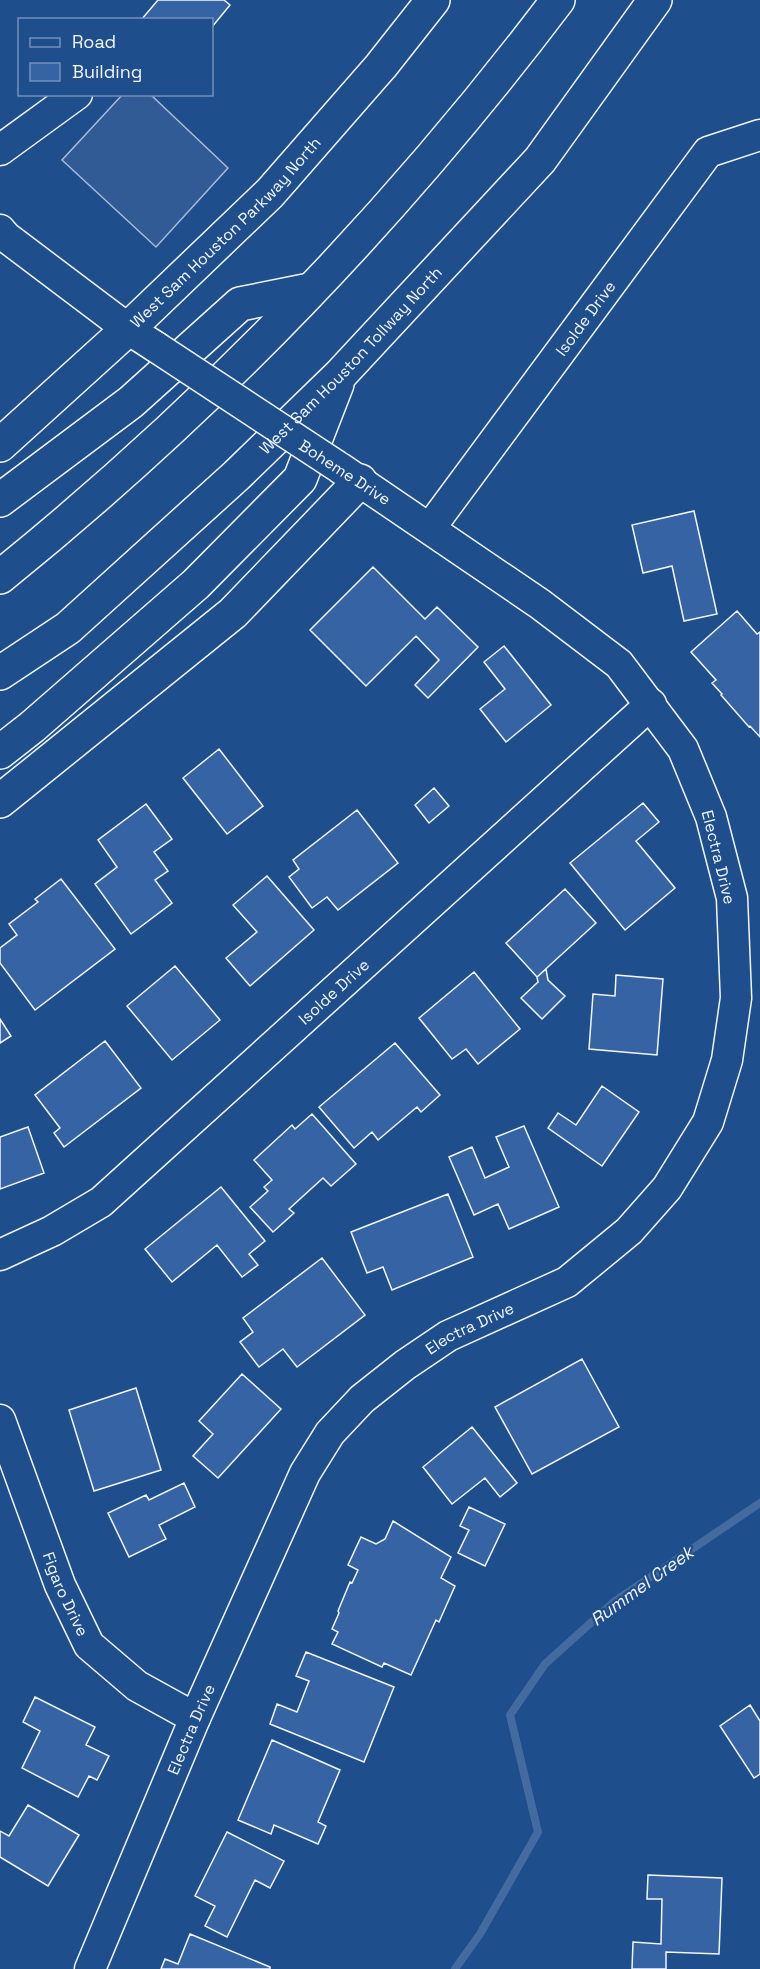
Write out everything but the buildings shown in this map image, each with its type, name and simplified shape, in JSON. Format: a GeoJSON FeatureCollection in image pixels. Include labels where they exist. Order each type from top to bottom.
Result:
{"type":"FeatureCollection","features":[{"type":"Feature","properties":{"kind":"main road","name":"West Sam Houston Parkway North"},"geometry":{"type":"LineString","coordinates":[[0,445],[128,329],[270,193],[381,66],[433,0]]}},
{"type":"Feature","properties":{"kind":"main road"},"geometry":{"type":"LineString","coordinates":[[0,577],[184,416],[310,290],[447,138],[558,0]]}},
{"type":"Feature","properties":{"kind":"main road","name":"West Sam Houston Tollway North"},"geometry":{"type":"LineString","coordinates":[[0,673],[76,620],[237,476],[340,375],[540,160],[655,0]]}},
{"type":"Feature","properties":{"kind":"main road"},"geometry":{"type":"LineString","coordinates":[[0,500],[131,402],[240,304],[310,290]]}},
{"type":"Feature","properties":{"kind":"main road"},"geometry":{"type":"LineString","coordinates":[[0,752],[32,727],[196,584],[300,479],[340,375]]}},
{"type":"Feature","properties":{"kind":"main road"},"geometry":{"type":"LineString","coordinates":[[0,801],[233,613],[348,474]]}},
{"type":"Feature","properties":{"kind":"street"},"geometry":{"type":"LineString","coordinates":[[0,150],[74,96]]}},
{"type":"Feature","properties":{"kind":"street","name":"Isolde Drive"},"geometry":{"type":"LineString","coordinates":[[430,528],[708,153],[760,135]]}},
{"type":"Feature","properties":{"kind":"street","name":"Boheme Drive"},"geometry":{"type":"LineString","coordinates":[[0,230],[6,237],[128,329],[430,528],[540,604],[620,664],[651,704]]}},
{"type":"Feature","properties":{"kind":"street","name":"Isolde Drive"},"geometry":{"type":"LineString","coordinates":[[0,1255],[52,1231],[101,1202],[651,704]]}},
{"type":"Feature","properties":{"kind":"street","name":"Electra Drive"},"geometry":{"type":"LineString","coordinates":[[90,1969],[195,1718],[305,1473],[330,1433],[362,1399],[405,1365],[448,1336],[567,1282],[630,1231],[667,1188],[708,1122],[727,1060],[736,998],[732,898],[711,817],[683,749],[651,704]]}},
{"type":"Feature","properties":{"kind":"street","name":"Figaro Drive"},"geometry":{"type":"LineString","coordinates":[[0,1420],[60,1585],[89,1645],[137,1686],[195,1718]]}},
{"type":"Feature","properties":{"kind":"shaded area"},"geometry":{"type":"Polygon","coordinates":[[[121,96],[152,96],[228,168],[156,247],[62,160],[121,96]]]}},
{"type":"Feature","properties":{"kind":"waterway","name":"Rummel Creek"},"geometry":{"type":"LineString","coordinates":[[455,1969],[480,1934],[538,1832],[510,1715],[545,1664],[615,1601],[760,1503]]}}]}
